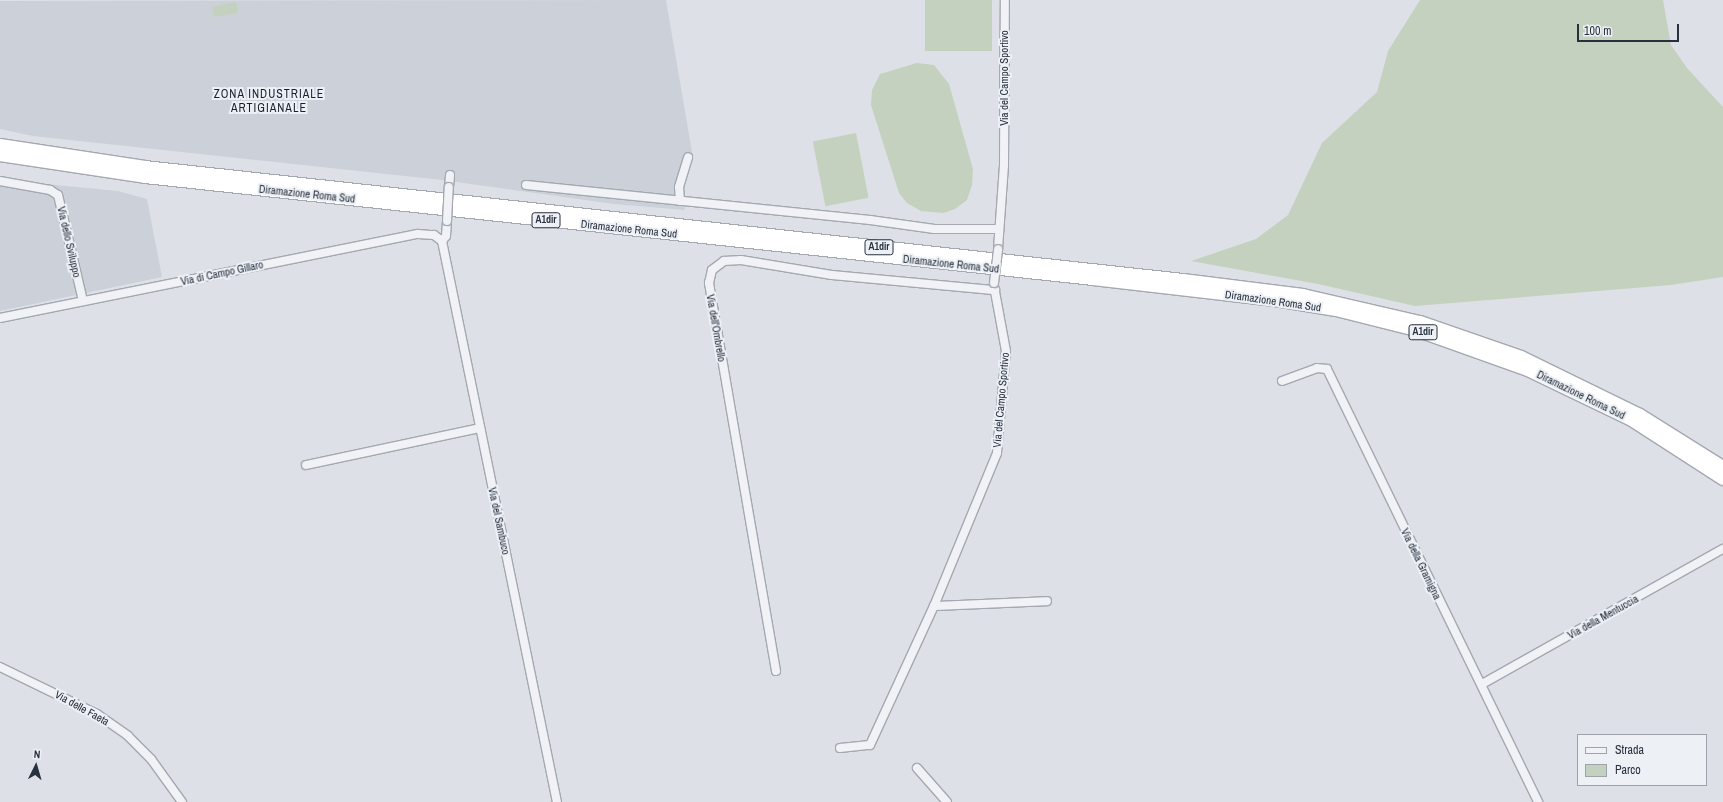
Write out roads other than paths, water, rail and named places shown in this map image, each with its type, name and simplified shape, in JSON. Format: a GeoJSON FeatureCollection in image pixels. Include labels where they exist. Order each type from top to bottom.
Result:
{"type":"FeatureCollection","features":[{"type":"Feature","properties":{"kind":"highway","name":"Diramazione Roma Sud"},"geometry":{"type":"LineString","coordinates":[[0,145],[145,167],[1303,295],[1420,322],[1521,357],[1584,385],[1640,415],[1723,467]]}},
{"type":"Feature","properties":{"kind":"highway","name":"Diramazione Roma Sud"},"geometry":{"type":"LineString","coordinates":[[0,155],[145,177],[1093,279],[1275,300],[1336,310],[1428,333],[1535,373],[1630,419],[1723,479]]}},
{"type":"Feature","properties":{"kind":"street","name":"Via del Campo Sportivo"},"geometry":{"type":"LineString","coordinates":[[840,748],[870,745],[934,606],[984,488],[999,442],[1006,351],[994,287],[1004,165],[1004,0]]}},
{"type":"Feature","properties":{"kind":"street"},"geometry":{"type":"LineString","coordinates":[[680,201],[679,187],[688,157]]}},
{"type":"Feature","properties":{"kind":"street"},"geometry":{"type":"LineString","coordinates":[[442,241],[446,236],[450,175]]}},
{"type":"Feature","properties":{"kind":"street","name":"Via dello Sviluppo"},"geometry":{"type":"LineString","coordinates":[[0,181],[46,188],[58,195],[83,301]]}},
{"type":"Feature","properties":{"kind":"street"},"geometry":{"type":"LineString","coordinates":[[526,185],[934,229],[999,229]]}},
{"type":"Feature","properties":{"kind":"street","name":"Via di Campo Gillaro"},"geometry":{"type":"LineString","coordinates":[[0,318],[418,234],[434,235],[442,241]]}},
{"type":"Feature","properties":{"kind":"street","name":"Via del Sambuco"},"geometry":{"type":"LineString","coordinates":[[442,241],[557,802]]}},
{"type":"Feature","properties":{"kind":"street","name":"Via dell'Ombrello"},"geometry":{"type":"LineString","coordinates":[[776,671],[708,283],[712,270],[724,261],[741,260],[832,275],[994,287]]}},
{"type":"Feature","properties":{"kind":"street","name":"Via della Gramigna"},"geometry":{"type":"LineString","coordinates":[[1282,381],[1317,368],[1327,369],[1482,684],[1538,802]]}},
{"type":"Feature","properties":{"kind":"street"},"geometry":{"type":"LineString","coordinates":[[306,465],[480,428]]}},
{"type":"Feature","properties":{"kind":"street","name":"Via della Mentuccia"},"geometry":{"type":"LineString","coordinates":[[1482,684],[1723,549]]}},
{"type":"Feature","properties":{"kind":"street"},"geometry":{"type":"LineString","coordinates":[[934,606],[1047,600]]}},
{"type":"Feature","properties":{"kind":"street","name":"Via delle Faeta"},"geometry":{"type":"LineString","coordinates":[[0,667],[103,718],[128,736],[151,759],[182,802]]}},
{"type":"Feature","properties":{"kind":"street"},"geometry":{"type":"LineString","coordinates":[[917,768],[947,802]]}},
{"type":"Feature","properties":{"kind":"district","name":"ZONA INDUSTRIALE ARTIGIANALE"},"geometry":{"type":"Point","coordinates":[269,102]}}]}
